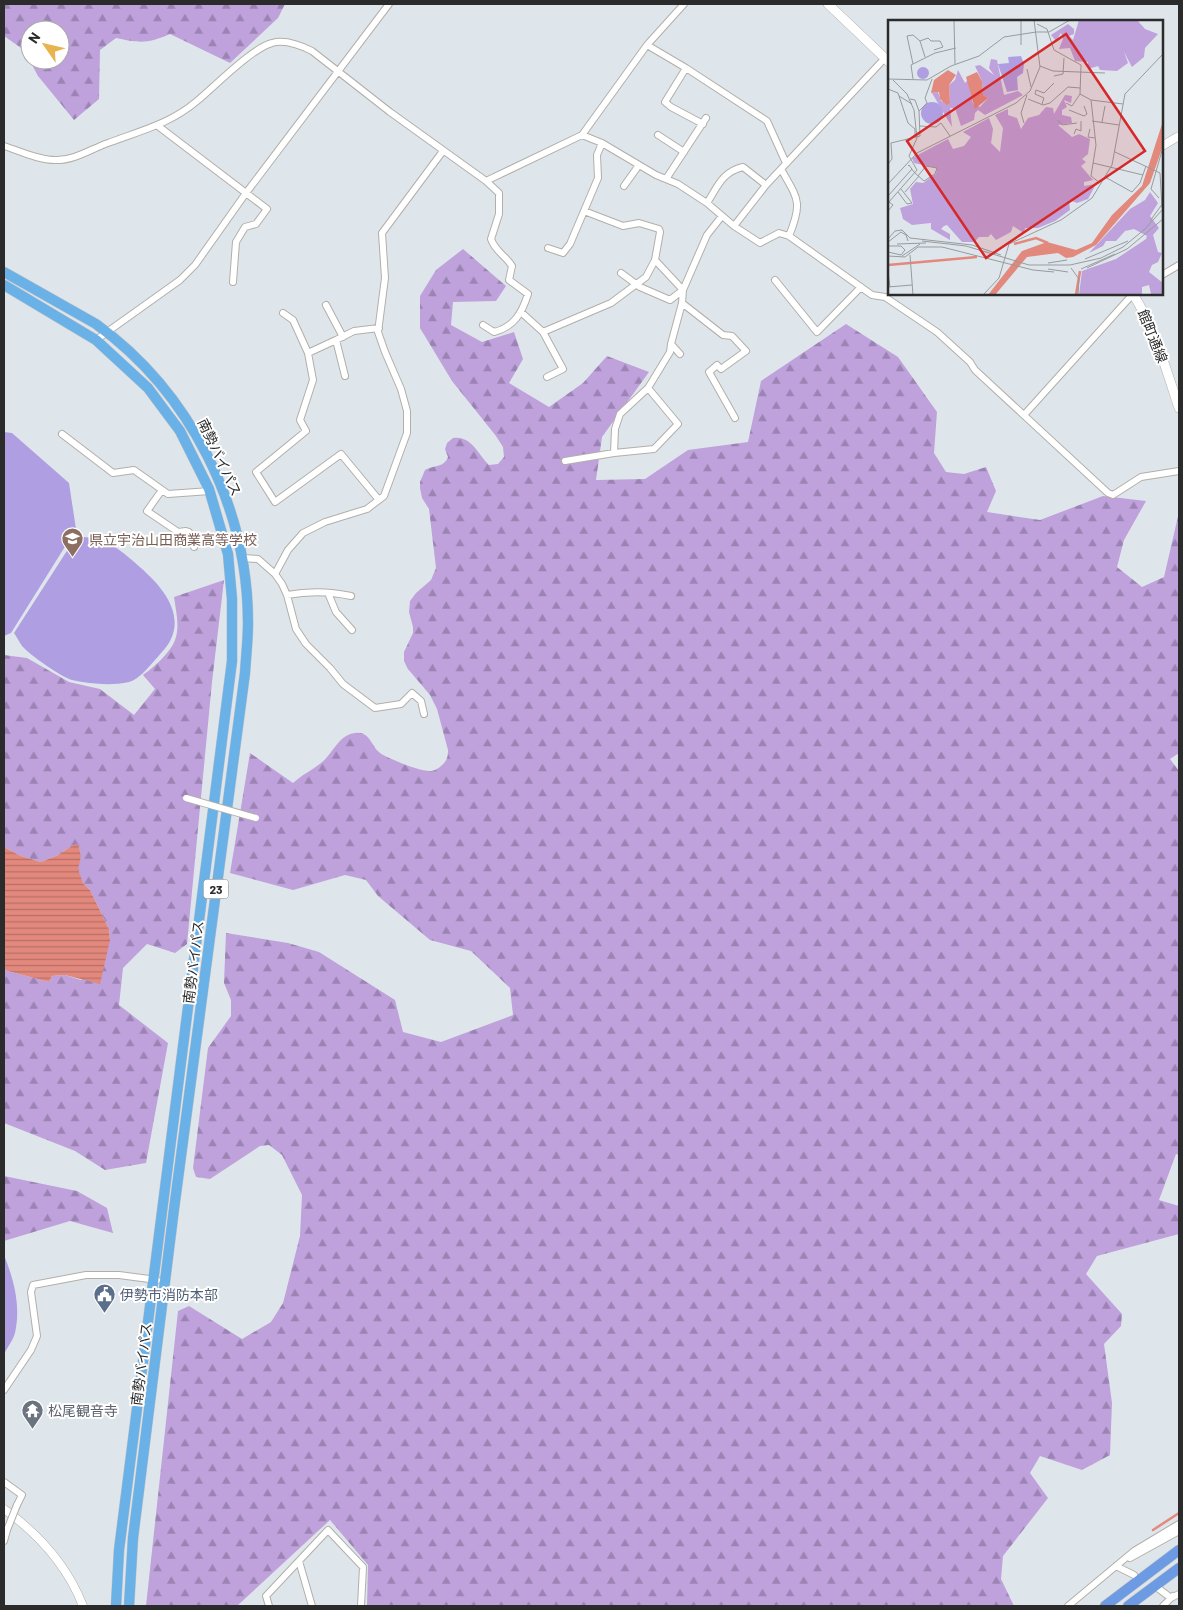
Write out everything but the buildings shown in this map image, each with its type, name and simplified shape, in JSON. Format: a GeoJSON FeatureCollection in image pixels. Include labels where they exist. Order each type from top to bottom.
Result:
{"type":"FeatureCollection","features":[{"type":"Feature","properties":{"kind":"highway","name":"南勢バイパス"},"geometry":{"type":"LineString","coordinates":[[4,272],[108,332],[160,382],[194,429],[217,476],[242,558],[248,624],[245,673],[133,1538],[129,1606]]}},
{"type":"Feature","properties":{"kind":"highway","name":"南勢バイパス"},"geometry":{"type":"LineString","coordinates":[[4,285],[96,340],[148,388],[180,431],[210,491],[228,554],[232,599],[232,661],[119,1550],[116,1606]]}},
{"type":"Feature","properties":{"kind":"main road"},"geometry":{"type":"LineString","coordinates":[[828,4],[887,60]]}},
{"type":"Feature","properties":{"kind":"main road","name":"館町通線"},"geometry":{"type":"LineString","coordinates":[[1134,295],[1144,310],[1155,335],[1178,398],[1179,408]]}},
{"type":"Feature","properties":{"kind":"main road"},"geometry":{"type":"LineString","coordinates":[[1105,1606],[1179,1550]]}},
{"type":"Feature","properties":{"kind":"main road"},"geometry":{"type":"LineString","coordinates":[[1128,1606],[1179,1568]]}},
{"type":"Feature","properties":{"kind":"street"},"geometry":{"type":"LineString","coordinates":[[96,340],[180,280],[195,265],[246,193],[389,4]]}},
{"type":"Feature","properties":{"kind":"street"},"geometry":{"type":"LineString","coordinates":[[486,181],[582,134],[646,45],[684,4]]}},
{"type":"Feature","properties":{"kind":"street"},"geometry":{"type":"LineString","coordinates":[[4,146],[44,159],[62,160],[158,126],[195,103],[255,52],[272,43],[288,42],[300,45],[312,50],[338,72],[486,181],[499,193],[499,214],[490,239],[494,248],[508,259],[512,266],[509,280],[528,294],[522,313],[504,330],[494,332],[483,325]]}},
{"type":"Feature","properties":{"kind":"street"},"geometry":{"type":"LineString","coordinates":[[646,45],[686,68],[767,121],[786,163]]}},
{"type":"Feature","properties":{"kind":"street"},"geometry":{"type":"LineString","coordinates":[[734,226],[786,163],[887,60]]}},
{"type":"Feature","properties":{"kind":"street"},"geometry":{"type":"LineString","coordinates":[[666,179],[704,121],[671,107],[665,102],[686,68]]}},
{"type":"Feature","properties":{"kind":"street"},"geometry":{"type":"LineString","coordinates":[[158,126],[267,209],[256,224],[245,227],[236,242],[233,282]]}},
{"type":"Feature","properties":{"kind":"street"},"geometry":{"type":"LineString","coordinates":[[582,134],[602,143],[656,176],[678,184],[707,203],[734,226],[760,244],[779,233],[789,236],[861,288],[872,295],[885,297],[937,332],[1108,493],[1113,495],[1141,477],[1179,471]]}},
{"type":"Feature","properties":{"kind":"street"},"geometry":{"type":"LineString","coordinates":[[658,135],[684,152]]}},
{"type":"Feature","properties":{"kind":"street"},"geometry":{"type":"LineString","coordinates":[[1163,145],[1179,136]]}},
{"type":"Feature","properties":{"kind":"street"},"geometry":{"type":"LineString","coordinates":[[548,248],[563,252],[570,244],[598,178],[597,155],[602,143]]}},
{"type":"Feature","properties":{"kind":"street"},"geometry":{"type":"LineString","coordinates":[[275,574],[288,550],[303,533],[325,522],[367,509],[384,496],[408,433],[407,411],[403,396],[384,352],[378,332],[385,278],[382,233],[443,151]]}},
{"type":"Feature","properties":{"kind":"street"},"geometry":{"type":"LineString","coordinates":[[624,186],[639,165]]}},
{"type":"Feature","properties":{"kind":"street"},"geometry":{"type":"LineString","coordinates":[[707,203],[724,176],[732,169],[743,167],[766,185]]}},
{"type":"Feature","properties":{"kind":"street"},"geometry":{"type":"LineString","coordinates":[[781,169],[796,197],[797,216],[789,236]]}},
{"type":"Feature","properties":{"kind":"street"},"geometry":{"type":"LineString","coordinates":[[544,332],[611,303],[646,277],[656,260],[659,229],[638,223],[623,226],[584,211]]}},
{"type":"Feature","properties":{"kind":"street"},"geometry":{"type":"LineString","coordinates":[[614,453],[615,429],[620,414],[648,388],[670,352],[682,303],[683,290],[707,235],[722,216]]}},
{"type":"Feature","properties":{"kind":"street"},"geometry":{"type":"LineString","coordinates":[[656,260],[683,290]]}},
{"type":"Feature","properties":{"kind":"street"},"geometry":{"type":"LineString","coordinates":[[1163,274],[1179,265]]}},
{"type":"Feature","properties":{"kind":"street"},"geometry":{"type":"LineString","coordinates":[[621,273],[636,284],[670,300],[683,290]]}},
{"type":"Feature","properties":{"kind":"street"},"geometry":{"type":"LineString","coordinates":[[775,280],[817,332],[861,288]]}},
{"type":"Feature","properties":{"kind":"street"},"geometry":{"type":"LineString","coordinates":[[1024,415],[1132,295]]}},
{"type":"Feature","properties":{"kind":"street"},"geometry":{"type":"LineString","coordinates":[[682,303],[723,335],[732,336],[746,351],[721,369],[717,364],[709,372],[735,418]]}},
{"type":"Feature","properties":{"kind":"street"},"geometry":{"type":"LineString","coordinates":[[326,305],[343,336]]}},
{"type":"Feature","properties":{"kind":"street"},"geometry":{"type":"LineString","coordinates":[[283,313],[293,320],[308,353],[313,380],[300,420],[306,431],[256,472],[275,502],[341,454],[379,500]]}},
{"type":"Feature","properties":{"kind":"street"},"geometry":{"type":"LineString","coordinates":[[522,313],[544,332],[563,369],[547,377]]}},
{"type":"Feature","properties":{"kind":"street"},"geometry":{"type":"LineString","coordinates":[[308,353],[354,331],[379,328]]}},
{"type":"Feature","properties":{"kind":"street"},"geometry":{"type":"LineString","coordinates":[[336,340],[346,376]]}},
{"type":"Feature","properties":{"kind":"street"},"geometry":{"type":"LineString","coordinates":[[671,344],[680,354]]}},
{"type":"Feature","properties":{"kind":"street"},"geometry":{"type":"LineString","coordinates":[[565,461],[654,449],[678,424],[648,388]]}},
{"type":"Feature","properties":{"kind":"street"},"geometry":{"type":"LineString","coordinates":[[62,434],[113,473],[134,470],[168,494],[210,491]]}},
{"type":"Feature","properties":{"kind":"street"},"geometry":{"type":"LineString","coordinates":[[162,490],[147,511],[178,532],[189,532],[194,547]]}},
{"type":"Feature","properties":{"kind":"street"},"geometry":{"type":"LineString","coordinates":[[242,558],[258,559],[275,574],[287,595],[292,620],[300,636],[343,684],[375,708],[401,704],[412,693],[421,702],[424,714]]}},
{"type":"Feature","properties":{"kind":"street"},"geometry":{"type":"LineString","coordinates":[[287,595],[306,592],[351,596]]}},
{"type":"Feature","properties":{"kind":"street"},"geometry":{"type":"LineString","coordinates":[[328,593],[336,612],[352,630]]}},
{"type":"Feature","properties":{"kind":"street"},"geometry":{"type":"LineString","coordinates":[[186,798],[256,818]]}},
{"type":"Feature","properties":{"kind":"street"},"geometry":{"type":"LineString","coordinates":[[4,1390],[31,1350],[37,1336],[31,1292],[34,1285],[86,1275],[119,1275],[165,1282]]}},
{"type":"Feature","properties":{"kind":"street"},"geometry":{"type":"LineString","coordinates":[[4,1482],[22,1494],[5,1535]]}},
{"type":"Feature","properties":{"kind":"street"},"geometry":{"type":"LineString","coordinates":[[4,1509],[36,1534],[51,1551],[68,1573],[84,1606]]}},
{"type":"Feature","properties":{"kind":"street"},"geometry":{"type":"LineString","coordinates":[[1068,1606],[1134,1552],[1179,1524]]}},
{"type":"Feature","properties":{"kind":"street"},"geometry":{"type":"LineString","coordinates":[[269,1606],[266,1596],[328,1530],[364,1567],[361,1606]]}},
{"type":"Feature","properties":{"kind":"street"},"geometry":{"type":"LineString","coordinates":[[1116,1566],[1179,1531]]}},
{"type":"Feature","properties":{"kind":"street"},"geometry":{"type":"LineString","coordinates":[[299,1561],[312,1606]]}},
{"type":"Feature","properties":{"kind":"street"},"geometry":{"type":"LineString","coordinates":[[1116,1566],[1134,1575]]}},
{"type":"Feature","properties":{"kind":"street"},"geometry":{"type":"LineString","coordinates":[[1159,1590],[1172,1598]]}},
{"type":"Feature","properties":{"kind":"street"},"geometry":{"type":"LineString","coordinates":[[1163,1606],[1179,1590]]}},
{"type":"Feature","properties":{"kind":"street"},"geometry":{"type":"LineString","coordinates":[[1172,1598],[1179,1594]]}},
{"type":"Feature","properties":{"kind":"green space"},"geometry":{"type":"Polygon","coordinates":[[[4,4],[285,4],[278,18],[230,63],[170,34],[143,42],[116,38],[100,50],[99,99],[74,120],[35,70],[70,70],[70,20],[20,20],[20,47],[4,36],[4,4]]]}},
{"type":"Feature","properties":{"kind":"green space"},"geometry":{"type":"Polygon","coordinates":[[[463,249],[506,286],[496,301],[453,302],[451,325],[482,342],[514,332],[523,359],[509,383],[549,407],[583,383],[607,356],[649,372],[602,437],[596,480],[645,479],[688,450],[748,442],[761,381],[846,324],[898,357],[937,412],[934,453],[946,472],[964,474],[986,467],[996,491],[987,512],[1040,520],[1103,496],[1146,501],[1124,540],[1117,567],[1142,587],[1164,577],[1179,512],[1179,753],[1170,759],[1179,771],[1179,1155],[1176,1154],[1159,1200],[1179,1206],[1179,1234],[1097,1256],[1086,1274],[1122,1314],[1121,1326],[1104,1344],[1112,1403],[1110,1455],[1082,1470],[1040,1456],[1030,1473],[1048,1498],[1003,1556],[1001,1579],[1014,1606],[367,1606],[368,1565],[330,1520],[237,1606],[146,1606],[178,1311],[189,1306],[242,1339],[271,1322],[283,1303],[300,1236],[302,1195],[282,1155],[269,1145],[260,1146],[210,1179],[196,1177],[193,1168],[208,1048],[231,1016],[231,1000],[224,983],[226,933],[288,943],[319,952],[395,1000],[403,1032],[441,1042],[513,1015],[510,988],[471,951],[430,940],[378,896],[366,880],[345,875],[293,890],[230,873],[250,753],[293,783],[321,763],[344,737],[355,733],[364,734],[384,756],[426,771],[439,768],[447,759],[448,750],[437,709],[430,695],[408,669],[404,661],[404,652],[413,633],[409,612],[410,601],[431,580],[436,568],[429,509],[422,498],[420,482],[425,470],[441,465],[446,461],[448,457],[445,449],[447,443],[453,438],[465,439],[469,442],[489,465],[498,464],[504,457],[503,447],[496,436],[452,381],[420,328],[420,296],[436,270],[463,249]]]}},
{"type":"Feature","properties":{"kind":"green space"},"geometry":{"type":"Polygon","coordinates":[[[224,580],[212,682],[187,944],[175,953],[147,944],[123,968],[119,1005],[168,1043],[146,1163],[105,1170],[75,1151],[4,1123],[4,970],[49,982],[52,976],[65,975],[81,980],[110,939],[109,929],[90,890],[83,883],[77,869],[81,857],[73,845],[58,855],[41,862],[21,856],[4,847],[4,655],[27,658],[69,682],[100,689],[134,715],[155,689],[143,675],[166,655],[175,640],[177,613],[174,597],[224,580]]]}},
{"type":"Feature","properties":{"kind":"green space"},"geometry":{"type":"Polygon","coordinates":[[[4,1176],[77,1191],[107,1208],[113,1233],[70,1221],[4,1241],[4,1176]]]}},
{"type":"Feature","properties":{"kind":"shaded area"},"geometry":{"type":"Polygon","coordinates":[[[4,432],[12,433],[69,483],[76,529],[11,633],[4,636],[4,432]]]}},
{"type":"Feature","properties":{"kind":"shaded area"},"geometry":{"type":"Polygon","coordinates":[[[82,537],[107,543],[128,556],[156,582],[168,599],[172,609],[174,629],[170,642],[143,673],[129,682],[100,684],[67,678],[26,650],[14,633],[72,543],[82,537]]]}},
{"type":"Feature","properties":{"kind":"shaded area"},"geometry":{"type":"Polygon","coordinates":[[[78,844],[81,857],[78,869],[83,883],[90,890],[109,929],[110,940],[100,984],[65,975],[52,976],[49,982],[4,970],[4,847],[21,856],[41,862],[78,844]]]}},
{"type":"Feature","properties":{"kind":"shaded area"},"geometry":{"type":"Polygon","coordinates":[[[4,1255],[16,1293],[17,1323],[15,1333],[4,1354],[4,1255]]]}},
{"type":"Feature","properties":{"kind":"waterway"},"geometry":{"type":"LineString","coordinates":[[1153,1530],[1179,1513]]}},
{"type":"Feature","properties":{"kind":"place","name":"県立宇治山田商業高等学校"},"geometry":{"type":"Point","coordinates":[73,558]}},
{"type":"Feature","properties":{"kind":"place","name":"伊勢市消防本部"},"geometry":{"type":"Point","coordinates":[104,1313]}},
{"type":"Feature","properties":{"kind":"place","name":"松尾観音寺"},"geometry":{"type":"Point","coordinates":[32,1429]}}]}
